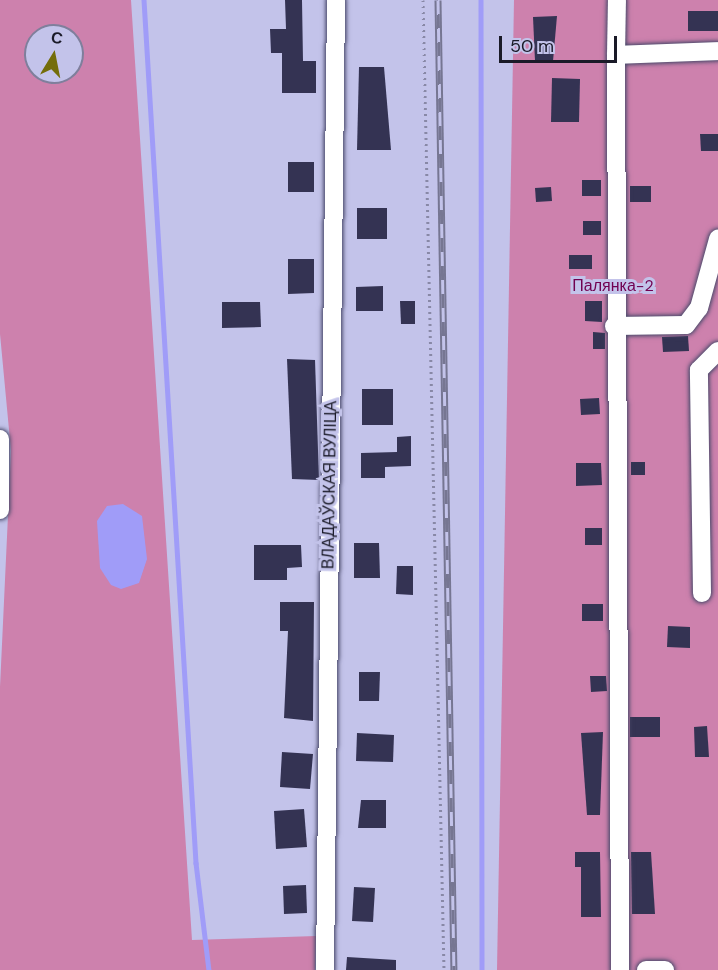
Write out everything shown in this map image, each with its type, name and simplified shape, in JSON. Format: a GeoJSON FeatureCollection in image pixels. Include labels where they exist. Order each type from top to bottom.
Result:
{"type":"FeatureCollection","features":[{"type":"Feature","properties":{"kind":"street","name":"ВЛАДАЎСКАЯ ВУЛІЦА"},"geometry":{"type":"LineString","coordinates":[[325,970],[336,0]]}},
{"type":"Feature","properties":{"kind":"street"},"geometry":{"type":"LineString","coordinates":[[617,0],[614,326],[620,970]]}},
{"type":"Feature","properties":{"kind":"street"},"geometry":{"type":"LineString","coordinates":[[616,55],[718,51]]}},
{"type":"Feature","properties":{"kind":"street"},"geometry":{"type":"LineString","coordinates":[[614,326],[686,325],[699,308],[718,239]]}},
{"type":"Feature","properties":{"kind":"street"},"geometry":{"type":"LineString","coordinates":[[702,593],[699,370],[718,351]]}},
{"type":"Feature","properties":{"kind":"street"},"geometry":{"type":"LineString","coordinates":[[0,439],[0,510]]}},
{"type":"Feature","properties":{"kind":"street"},"geometry":{"type":"LineString","coordinates":[[646,970],[665,970]]}},
{"type":"Feature","properties":{"kind":"path"},"geometry":{"type":"LineString","coordinates":[[423,0],[444,970]]}},
{"type":"Feature","properties":{"kind":"green space"},"geometry":{"type":"Polygon","coordinates":[[[0,0],[131,0],[192,940],[316,936],[315,970],[0,970],[0,687],[11,451],[0,334],[0,0]]]}},
{"type":"Feature","properties":{"kind":"green space","name":"Палянка-2"},"geometry":{"type":"Polygon","coordinates":[[[514,0],[718,0],[718,970],[497,970],[514,0]]]}},
{"type":"Feature","properties":{"kind":"shaded area"},"geometry":{"type":"Polygon","coordinates":[[[123,504],[142,516],[147,559],[139,583],[121,589],[111,585],[100,568],[97,521],[107,506],[123,504]]]}},
{"type":"Feature","properties":{"kind":"building"},"geometry":{"type":"Polygon","coordinates":[[[285,0],[302,0],[303,61],[316,61],[316,93],[282,93],[282,53],[271,53],[270,29],[286,29],[285,0]]]}},
{"type":"Feature","properties":{"kind":"building"},"geometry":{"type":"Polygon","coordinates":[[[688,11],[718,11],[718,31],[688,31],[688,11]]]}},
{"type":"Feature","properties":{"kind":"building"},"geometry":{"type":"Polygon","coordinates":[[[557,16],[553,61],[535,61],[533,17],[557,16]]]}},
{"type":"Feature","properties":{"kind":"building"},"geometry":{"type":"Polygon","coordinates":[[[359,67],[384,67],[391,150],[357,150],[359,67]]]}},
{"type":"Feature","properties":{"kind":"building"},"geometry":{"type":"Polygon","coordinates":[[[552,78],[580,79],[579,122],[551,122],[552,78]]]}},
{"type":"Feature","properties":{"kind":"building"},"geometry":{"type":"Polygon","coordinates":[[[700,134],[718,134],[718,151],[701,151],[700,134]]]}},
{"type":"Feature","properties":{"kind":"building"},"geometry":{"type":"Polygon","coordinates":[[[288,162],[314,162],[314,192],[288,192],[288,162]]]}},
{"type":"Feature","properties":{"kind":"building"},"geometry":{"type":"Polygon","coordinates":[[[582,180],[601,180],[601,196],[582,196],[582,180]]]}},
{"type":"Feature","properties":{"kind":"building"},"geometry":{"type":"Polygon","coordinates":[[[630,186],[651,186],[651,202],[630,202],[630,186]]]}},
{"type":"Feature","properties":{"kind":"building"},"geometry":{"type":"Polygon","coordinates":[[[551,187],[552,201],[536,202],[535,188],[551,187]]]}},
{"type":"Feature","properties":{"kind":"building"},"geometry":{"type":"Polygon","coordinates":[[[357,208],[387,208],[387,239],[357,239],[357,208]]]}},
{"type":"Feature","properties":{"kind":"building"},"geometry":{"type":"Polygon","coordinates":[[[583,221],[601,221],[601,235],[583,235],[583,221]]]}},
{"type":"Feature","properties":{"kind":"building"},"geometry":{"type":"Polygon","coordinates":[[[569,255],[592,255],[592,269],[569,269],[569,255]]]}},
{"type":"Feature","properties":{"kind":"building"},"geometry":{"type":"Polygon","coordinates":[[[288,259],[314,259],[314,293],[288,294],[288,259]]]}},
{"type":"Feature","properties":{"kind":"building"},"geometry":{"type":"Polygon","coordinates":[[[383,286],[383,311],[356,311],[356,287],[383,286]]]}},
{"type":"Feature","properties":{"kind":"building"},"geometry":{"type":"Polygon","coordinates":[[[400,301],[415,301],[415,324],[401,324],[400,301]]]}},
{"type":"Feature","properties":{"kind":"building"},"geometry":{"type":"Polygon","coordinates":[[[585,301],[602,301],[602,322],[585,321],[585,301]]]}},
{"type":"Feature","properties":{"kind":"building"},"geometry":{"type":"Polygon","coordinates":[[[222,302],[260,302],[261,327],[222,328],[222,302]]]}},
{"type":"Feature","properties":{"kind":"building"},"geometry":{"type":"Polygon","coordinates":[[[593,332],[605,333],[605,349],[593,349],[593,332]]]}},
{"type":"Feature","properties":{"kind":"building"},"geometry":{"type":"Polygon","coordinates":[[[688,336],[689,351],[663,352],[662,337],[688,336]]]}},
{"type":"Feature","properties":{"kind":"building"},"geometry":{"type":"Polygon","coordinates":[[[287,359],[315,360],[319,480],[292,479],[287,359]]]}},
{"type":"Feature","properties":{"kind":"building"},"geometry":{"type":"Polygon","coordinates":[[[362,389],[393,389],[393,425],[362,425],[362,389]]]}},
{"type":"Feature","properties":{"kind":"building"},"geometry":{"type":"Polygon","coordinates":[[[599,398],[600,414],[581,415],[580,399],[599,398]]]}},
{"type":"Feature","properties":{"kind":"building"},"geometry":{"type":"Polygon","coordinates":[[[411,436],[411,466],[385,467],[385,478],[361,478],[361,453],[397,452],[397,437],[411,436]]]}},
{"type":"Feature","properties":{"kind":"building"},"geometry":{"type":"Polygon","coordinates":[[[631,462],[645,462],[645,475],[631,475],[631,462]]]}},
{"type":"Feature","properties":{"kind":"building"},"geometry":{"type":"Polygon","coordinates":[[[576,463],[601,463],[602,485],[576,486],[576,463]]]}},
{"type":"Feature","properties":{"kind":"building"},"geometry":{"type":"Polygon","coordinates":[[[585,528],[602,528],[602,545],[585,545],[585,528]]]}},
{"type":"Feature","properties":{"kind":"building"},"geometry":{"type":"Polygon","coordinates":[[[354,543],[379,543],[380,578],[354,578],[354,543]]]}},
{"type":"Feature","properties":{"kind":"building"},"geometry":{"type":"Polygon","coordinates":[[[254,545],[301,545],[302,567],[287,568],[287,580],[254,580],[254,545]]]}},
{"type":"Feature","properties":{"kind":"building"},"geometry":{"type":"Polygon","coordinates":[[[397,566],[413,566],[413,595],[396,594],[397,566]]]}},
{"type":"Feature","properties":{"kind":"building"},"geometry":{"type":"Polygon","coordinates":[[[280,602],[314,602],[313,721],[284,718],[288,631],[280,631],[280,602]]]}},
{"type":"Feature","properties":{"kind":"building"},"geometry":{"type":"Polygon","coordinates":[[[582,604],[603,604],[603,621],[582,621],[582,604]]]}},
{"type":"Feature","properties":{"kind":"building"},"geometry":{"type":"Polygon","coordinates":[[[668,626],[690,627],[690,648],[667,647],[668,626]]]}},
{"type":"Feature","properties":{"kind":"building"},"geometry":{"type":"Polygon","coordinates":[[[359,672],[380,672],[379,701],[359,701],[359,672]]]}},
{"type":"Feature","properties":{"kind":"building"},"geometry":{"type":"Polygon","coordinates":[[[590,676],[606,676],[607,691],[591,692],[590,676]]]}},
{"type":"Feature","properties":{"kind":"building"},"geometry":{"type":"Polygon","coordinates":[[[630,717],[660,717],[660,737],[630,737],[630,717]]]}},
{"type":"Feature","properties":{"kind":"building"},"geometry":{"type":"Polygon","coordinates":[[[707,726],[709,757],[695,757],[694,727],[707,726]]]}},
{"type":"Feature","properties":{"kind":"building"},"geometry":{"type":"Polygon","coordinates":[[[603,732],[600,815],[587,815],[581,733],[603,732]]]}},
{"type":"Feature","properties":{"kind":"building"},"geometry":{"type":"Polygon","coordinates":[[[357,733],[394,735],[393,762],[356,761],[357,733]]]}},
{"type":"Feature","properties":{"kind":"building"},"geometry":{"type":"Polygon","coordinates":[[[282,752],[313,754],[310,789],[280,787],[282,752]]]}},
{"type":"Feature","properties":{"kind":"building"},"geometry":{"type":"Polygon","coordinates":[[[361,800],[386,800],[386,828],[358,828],[361,800]]]}},
{"type":"Feature","properties":{"kind":"building"},"geometry":{"type":"Polygon","coordinates":[[[304,809],[307,847],[276,849],[274,811],[304,809]]]}},
{"type":"Feature","properties":{"kind":"building"},"geometry":{"type":"Polygon","coordinates":[[[575,852],[600,852],[601,917],[581,917],[581,867],[575,867],[575,852]]]}},
{"type":"Feature","properties":{"kind":"building"},"geometry":{"type":"Polygon","coordinates":[[[631,852],[651,852],[655,914],[632,914],[631,852]]]}},
{"type":"Feature","properties":{"kind":"building"},"geometry":{"type":"Polygon","coordinates":[[[306,885],[307,913],[284,914],[283,886],[306,885]]]}},
{"type":"Feature","properties":{"kind":"building"},"geometry":{"type":"Polygon","coordinates":[[[354,887],[375,888],[373,922],[352,921],[354,887]]]}},
{"type":"Feature","properties":{"kind":"building"},"geometry":{"type":"Polygon","coordinates":[[[347,957],[396,960],[396,970],[346,970],[347,957]]]}},
{"type":"Feature","properties":{"kind":"waterway"},"geometry":{"type":"LineString","coordinates":[[144,0],[196,863],[209,970]]}},
{"type":"Feature","properties":{"kind":"waterway"},"geometry":{"type":"LineString","coordinates":[[481,0],[482,970]]}},
{"type":"Feature","properties":{"kind":"railway"},"geometry":{"type":"LineString","coordinates":[[438,0],[454,970]]}}]}
